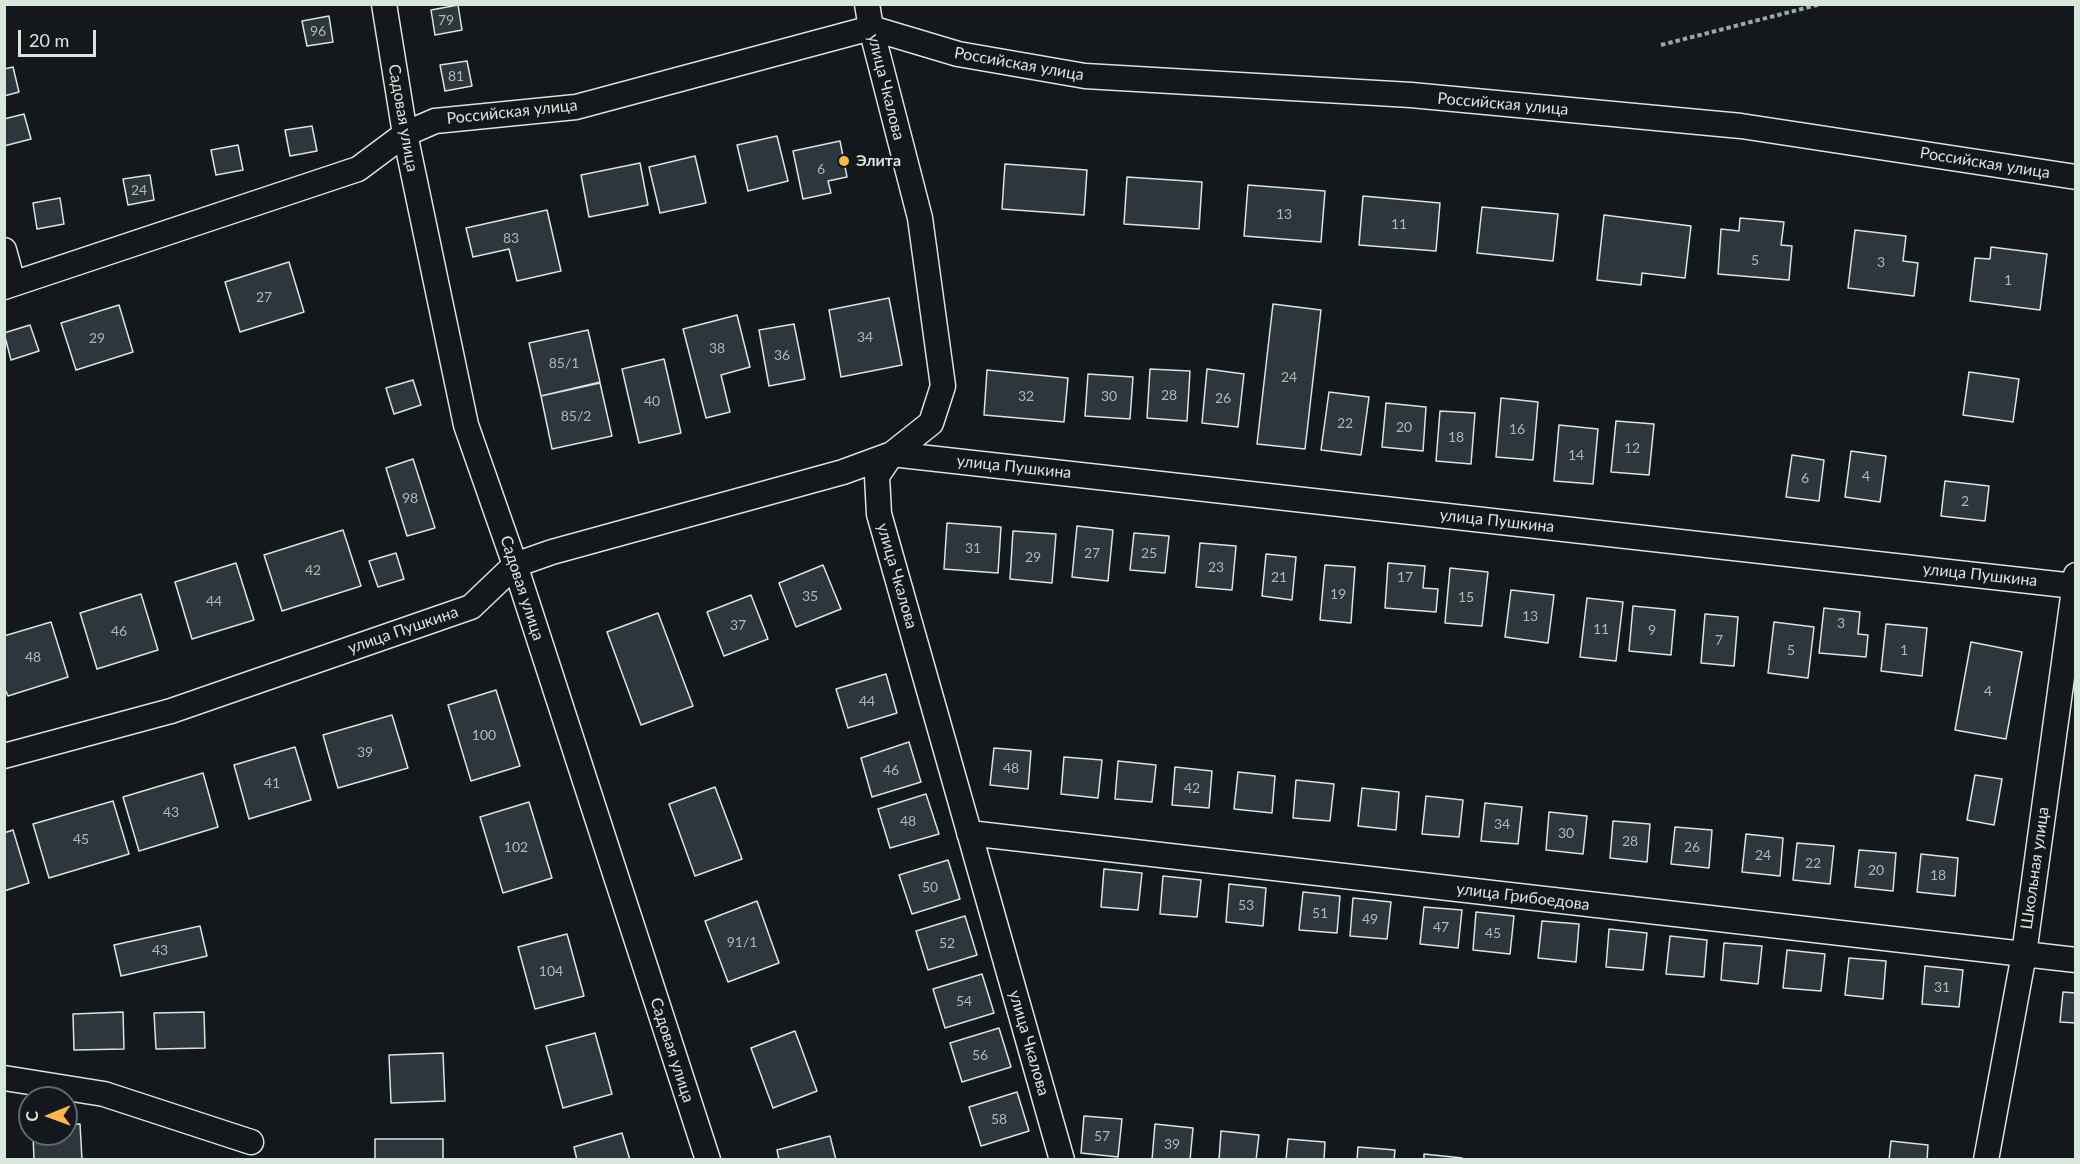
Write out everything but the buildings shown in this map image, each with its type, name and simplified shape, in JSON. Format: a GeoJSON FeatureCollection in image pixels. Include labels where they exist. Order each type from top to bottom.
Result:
{"type":"FeatureCollection","features":[{"type":"Feature","properties":{"kind":"street","name":"Садовая улица"},"geometry":{"type":"LineString","coordinates":[[384,4],[405,134],[466,425],[515,565],[708,1160]]}},
{"type":"Feature","properties":{"kind":"street","name":"Российская улица"},"geometry":{"type":"LineString","coordinates":[[9,285],[358,169],[405,134],[435,121],[576,107],[869,16],[958,54],[1085,76],[1411,95],[1741,126],[2076,177]]}},
{"type":"Feature","properties":{"kind":"street","name":"улица Чкалова"},"geometry":{"type":"LineString","coordinates":[[869,16],[920,218],[943,386],[931,423],[892,454],[877,476],[879,514],[1062,1160]]}},
{"type":"Feature","properties":{"kind":"street"},"geometry":{"type":"LineString","coordinates":[[4,250],[9,285]]}},
{"type":"Feature","properties":{"kind":"street","name":"улица Пушкина"},"geometry":{"type":"LineString","coordinates":[[4,756],[171,711],[471,607],[515,565],[552,552],[843,472],[892,454],[2075,580]]}},
{"type":"Feature","properties":{"kind":"street","name":"Школьная улица"},"geometry":{"type":"LineString","coordinates":[[1986,1160],[2024,954],[2075,580]]}},
{"type":"Feature","properties":{"kind":"street","name":"улица Грибоедова"},"geometry":{"type":"LineString","coordinates":[[969,833],[2076,960]]}},
{"type":"Feature","properties":{"kind":"street"},"geometry":{"type":"LineString","coordinates":[[4,1078],[104,1094],[251,1142]]}},
{"type":"Feature","properties":{"kind":"path"},"geometry":{"type":"LineString","coordinates":[[1661,45],[1821,4]]}},
{"type":"Feature","properties":{"kind":"place","name":"Элита"},"geometry":{"type":"Point","coordinates":[844,161]}}]}
